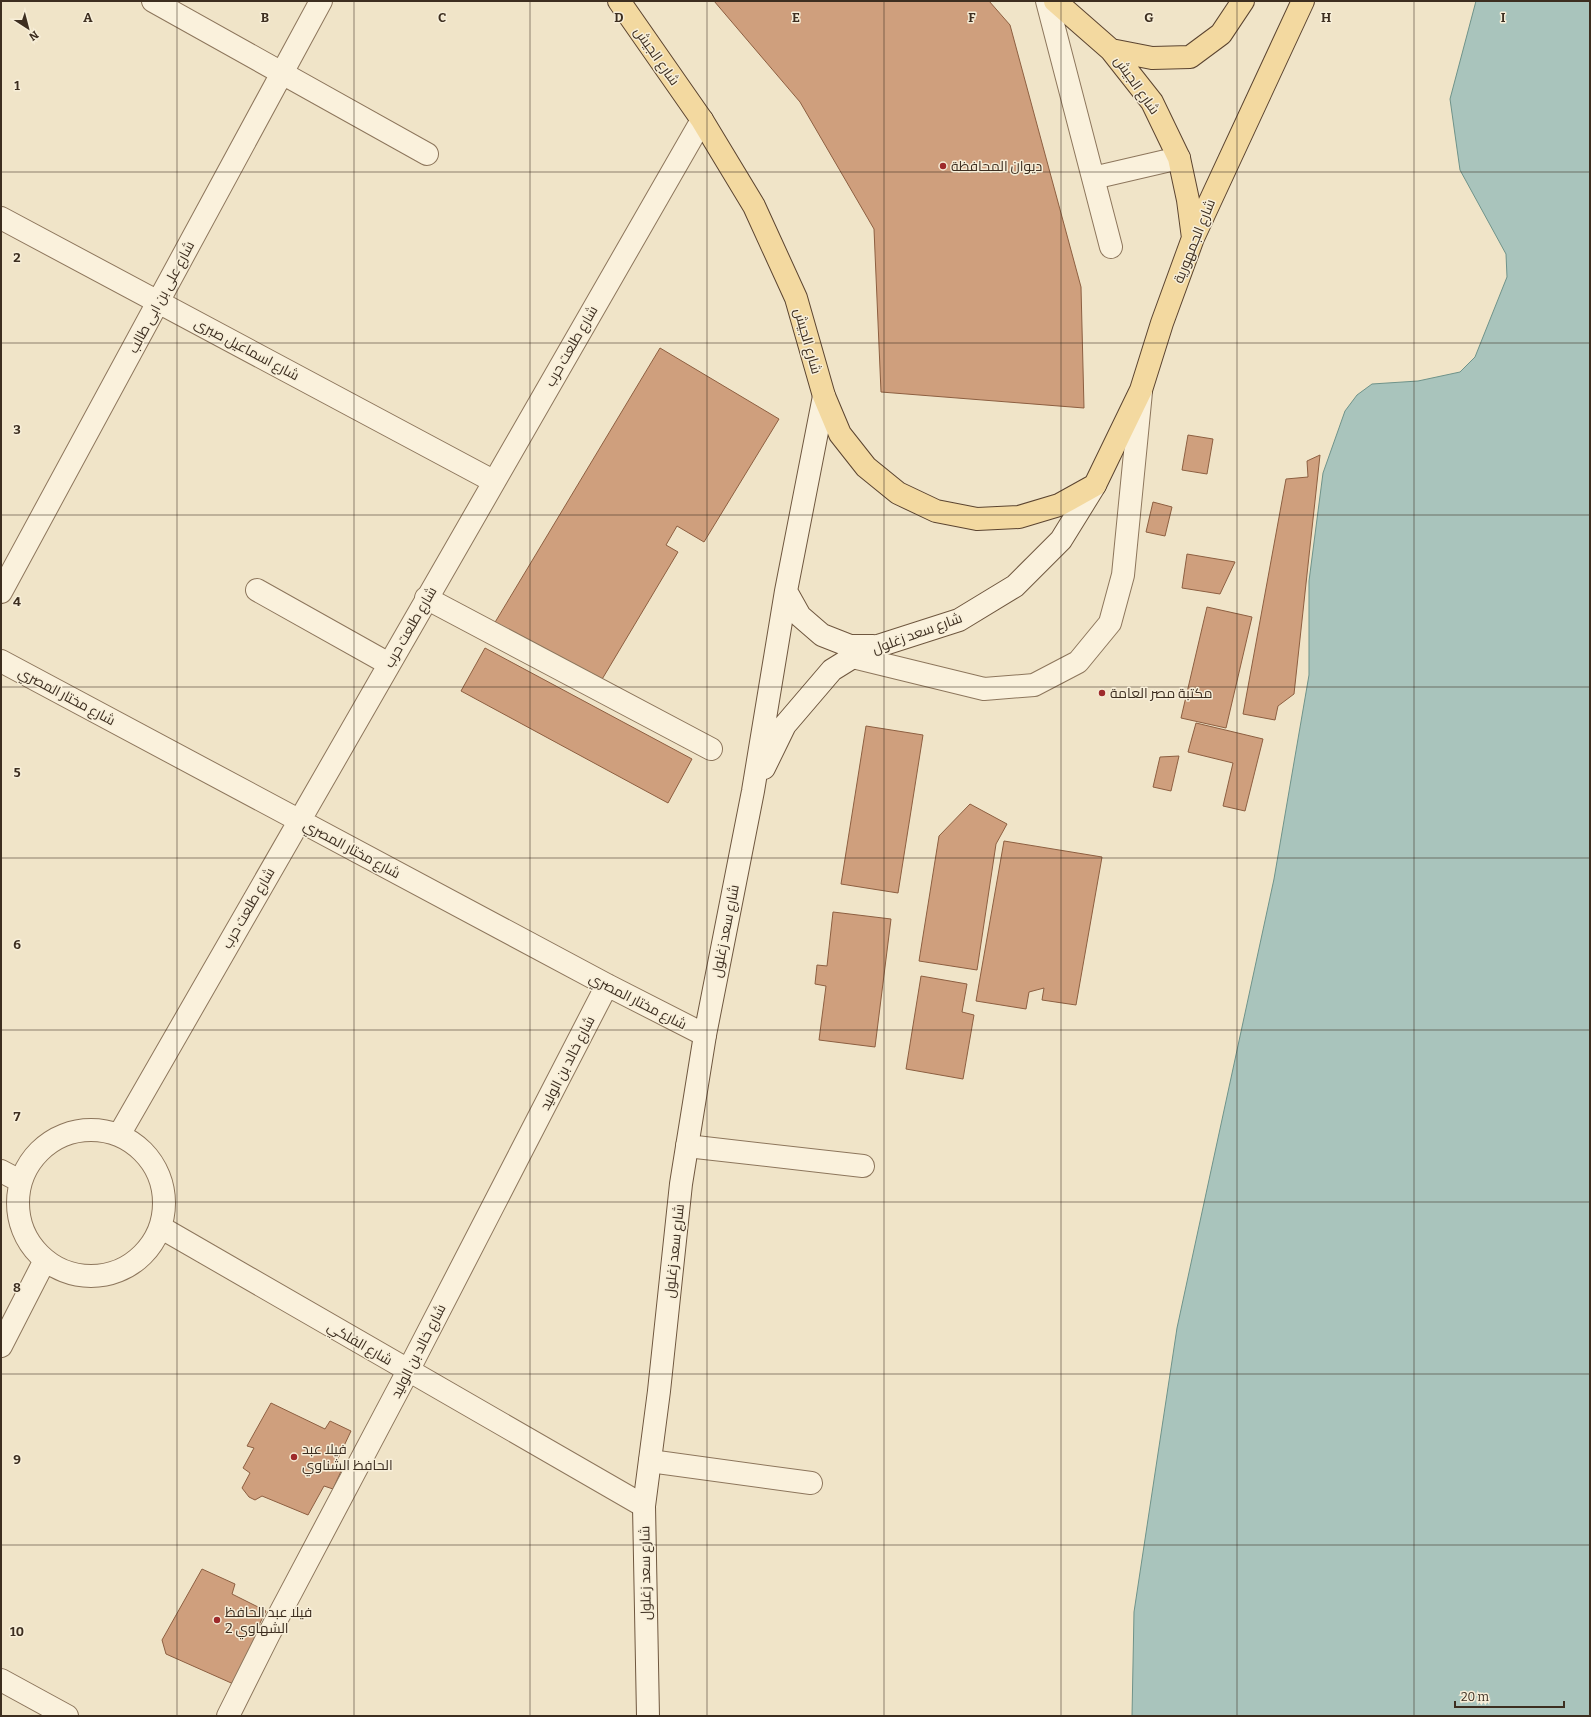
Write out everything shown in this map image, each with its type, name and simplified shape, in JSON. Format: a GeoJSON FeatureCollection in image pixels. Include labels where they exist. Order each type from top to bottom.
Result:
{"type":"FeatureCollection","features":[{"type":"Feature","properties":{"kind":"main road","name":"شارع الجيش"},"geometry":{"type":"LineString","coordinates":[[619,1],[702,120],[754,206],[796,298],[824,396],[840,434],[866,467],[898,493],[936,511],[977,519],[1019,517],[1059,505],[1095,485]]}},
{"type":"Feature","properties":{"kind":"main road","name":"شارع الجيش"},"geometry":{"type":"LineString","coordinates":[[1055,1],[1111,50],[1152,102],[1179,158],[1188,200],[1193,238]]}},
{"type":"Feature","properties":{"kind":"main road"},"geometry":{"type":"LineString","coordinates":[[1111,50],[1152,58],[1190,57],[1221,34],[1243,1]]}},
{"type":"Feature","properties":{"kind":"main road","name":"شارع الجمهورية"},"geometry":{"type":"LineString","coordinates":[[1095,485],[1141,390],[1162,323],[1193,238],[1303,1]]}},
{"type":"Feature","properties":{"kind":"street"},"geometry":{"type":"LineString","coordinates":[[153,1],[426,154]]}},
{"type":"Feature","properties":{"kind":"street","name":"شارع على بن ابى طالب"},"geometry":{"type":"LineString","coordinates":[[1,592],[321,1]]}},
{"type":"Feature","properties":{"kind":"street"},"geometry":{"type":"LineString","coordinates":[[1047,1],[1111,247]]}},
{"type":"Feature","properties":{"kind":"street","name":"شارع طلعت حرب"},"geometry":{"type":"LineString","coordinates":[[119,1135],[493,481],[702,120]]}},
{"type":"Feature","properties":{"kind":"street"},"geometry":{"type":"LineString","coordinates":[[1093,178],[1179,158]]}},
{"type":"Feature","properties":{"kind":"street","name":"شارع اسماعيل صبرى"},"geometry":{"type":"LineString","coordinates":[[1,218],[493,481]]}},
{"type":"Feature","properties":{"kind":"street"},"geometry":{"type":"LineString","coordinates":[[853,657],[984,689],[1034,686],[1078,662],[1110,623],[1123,575],[1141,390]]}},
{"type":"Feature","properties":{"kind":"street","name":"شارع سعد زغلول"},"geometry":{"type":"LineString","coordinates":[[648,1716],[644,1506],[659,1391],[681,1184],[704,1035],[753,790],[786,591],[824,396]]}},
{"type":"Feature","properties":{"kind":"street","name":"شارع سعد زغلول"},"geometry":{"type":"LineString","coordinates":[[753,790],[785,725],[832,670],[853,657],[878,646],[959,620],[1015,586],[1061,540],[1095,485]]}},
{"type":"Feature","properties":{"kind":"street"},"geometry":{"type":"LineString","coordinates":[[257,590],[389,664]]}},
{"type":"Feature","properties":{"kind":"street"},"geometry":{"type":"LineString","coordinates":[[786,591],[800,616],[822,636],[850,646],[878,646]]}},
{"type":"Feature","properties":{"kind":"street"},"geometry":{"type":"LineString","coordinates":[[426,598],[711,749]]}},
{"type":"Feature","properties":{"kind":"street","name":"شارع مختار المصري"},"geometry":{"type":"LineString","coordinates":[[1,661],[607,985],[704,1035]]}},
{"type":"Feature","properties":{"kind":"street","name":"شارع خالد بن الوليد"},"geometry":{"type":"LineString","coordinates":[[228,1716],[269,1634],[408,1371],[607,985]]}},
{"type":"Feature","properties":{"kind":"street"},"geometry":{"type":"LineString","coordinates":[[95,1130],[119,1135],[138,1146],[152,1163],[162,1183],[164,1205],[160,1227],[149,1247],[132,1264],[111,1274],[88,1276],[65,1272],[45,1260],[30,1244],[20,1225],[17,1203],[20,1181],[32,1160],[49,1143],[71,1132],[95,1130]]}},
{"type":"Feature","properties":{"kind":"street"},"geometry":{"type":"LineString","coordinates":[[687,1146],[863,1166]]}},
{"type":"Feature","properties":{"kind":"street"},"geometry":{"type":"LineString","coordinates":[[1,1171],[20,1181]]}},
{"type":"Feature","properties":{"kind":"street","name":"شارع الفلكي"},"geometry":{"type":"LineString","coordinates":[[160,1227],[644,1506]]}},
{"type":"Feature","properties":{"kind":"street"},"geometry":{"type":"LineString","coordinates":[[1,1346],[45,1260]]}},
{"type":"Feature","properties":{"kind":"street"},"geometry":{"type":"LineString","coordinates":[[650,1461],[810,1483]]}},
{"type":"Feature","properties":{"kind":"street"},"geometry":{"type":"LineString","coordinates":[[1,1680],[34,1708],[67,1716]]}},
{"type":"Feature","properties":{"kind":"water"},"geometry":{"type":"Polygon","coordinates":[[[1476,1],[1590,1],[1590,1716],[1132,1716],[1134,1612],[1177,1328],[1274,879],[1309,675],[1309,581],[1323,473],[1345,411],[1357,395],[1372,384],[1418,381],[1460,372],[1475,357],[1507,277],[1506,254],[1460,170],[1450,99],[1476,1]]]}},
{"type":"Feature","properties":{"kind":"building","name":"ديوان المحافظة"},"geometry":{"type":"Polygon","coordinates":[[[714,1],[989,1],[1010,25],[1081,287],[1084,408],[881,392],[874,229],[800,102],[714,1]]]}},
{"type":"Feature","properties":{"kind":"building"},"geometry":{"type":"Polygon","coordinates":[[[660,348],[779,419],[704,542],[677,526],[666,545],[678,552],[598,686],[494,624],[660,348]]]}},
{"type":"Feature","properties":{"kind":"building"},"geometry":{"type":"Polygon","coordinates":[[[1188,435],[1213,439],[1207,474],[1182,470],[1188,435]]]}},
{"type":"Feature","properties":{"kind":"building"},"geometry":{"type":"Polygon","coordinates":[[[1320,455],[1294,694],[1278,706],[1275,720],[1243,714],[1286,479],[1308,477],[1307,461],[1320,455]]]}},
{"type":"Feature","properties":{"kind":"building"},"geometry":{"type":"Polygon","coordinates":[[[1153,502],[1172,507],[1165,536],[1146,532],[1153,502]]]}},
{"type":"Feature","properties":{"kind":"building"},"geometry":{"type":"Polygon","coordinates":[[[1187,554],[1235,562],[1220,594],[1182,588],[1187,554]]]}},
{"type":"Feature","properties":{"kind":"building"},"geometry":{"type":"Polygon","coordinates":[[[1207,607],[1252,617],[1226,728],[1181,718],[1207,607]]]}},
{"type":"Feature","properties":{"kind":"building"},"geometry":{"type":"Polygon","coordinates":[[[485,648],[692,759],[668,803],[461,691],[485,648]]]}},
{"type":"Feature","properties":{"kind":"building"},"geometry":{"type":"Polygon","coordinates":[[[1196,723],[1263,739],[1245,811],[1223,806],[1233,763],[1188,752],[1196,723]]]}},
{"type":"Feature","properties":{"kind":"building"},"geometry":{"type":"Polygon","coordinates":[[[866,726],[923,735],[898,893],[841,884],[866,726]]]}},
{"type":"Feature","properties":{"kind":"building"},"geometry":{"type":"Polygon","coordinates":[[[1179,756],[1171,791],[1153,787],[1160,757],[1179,756]]]}},
{"type":"Feature","properties":{"kind":"building"},"geometry":{"type":"Polygon","coordinates":[[[970,804],[1007,824],[996,844],[977,970],[919,961],[939,836],[970,804]]]}},
{"type":"Feature","properties":{"kind":"building"},"geometry":{"type":"Polygon","coordinates":[[[1004,841],[1102,857],[1076,1005],[1042,1000],[1044,988],[1029,992],[1026,1009],[976,1001],[1004,841]]]}},
{"type":"Feature","properties":{"kind":"building"},"geometry":{"type":"Polygon","coordinates":[[[833,912],[891,919],[875,1047],[819,1040],[826,986],[815,984],[817,965],[827,966],[833,912]]]}},
{"type":"Feature","properties":{"kind":"building"},"geometry":{"type":"Polygon","coordinates":[[[921,976],[967,984],[962,1012],[974,1015],[963,1079],[906,1069],[921,976]]]}},
{"type":"Feature","properties":{"kind":"building","name":"فيلا عبد الحافظ الشناوي"},"geometry":{"type":"Polygon","coordinates":[[[271,1403],[325,1429],[330,1421],[351,1431],[335,1465],[342,1469],[333,1489],[324,1486],[308,1515],[262,1496],[255,1500],[249,1497],[242,1488],[250,1473],[243,1468],[254,1448],[247,1446],[271,1403]]]}},
{"type":"Feature","properties":{"kind":"building","name":"فيلا عبد الحافظ الشهاوي 2"},"geometry":{"type":"Polygon","coordinates":[[[202,1569],[235,1584],[232,1594],[266,1611],[257,1629],[266,1634],[238,1686],[166,1654],[162,1640],[202,1569]]]}},
{"type":"Feature","properties":{"kind":"place","name":"ديوان المحافظة"},"geometry":{"type":"Point","coordinates":[943,166]}},
{"type":"Feature","properties":{"kind":"place","name":"مكتبة مصر العامة"},"geometry":{"type":"Point","coordinates":[1102,693]}},
{"type":"Feature","properties":{"kind":"place","name":"فيلا عبد الحافظ الشناوي"},"geometry":{"type":"Point","coordinates":[294,1457]}},
{"type":"Feature","properties":{"kind":"place","name":"فيلا عبد الحافظ الشهاوي 2"},"geometry":{"type":"Point","coordinates":[217,1620]}}]}
